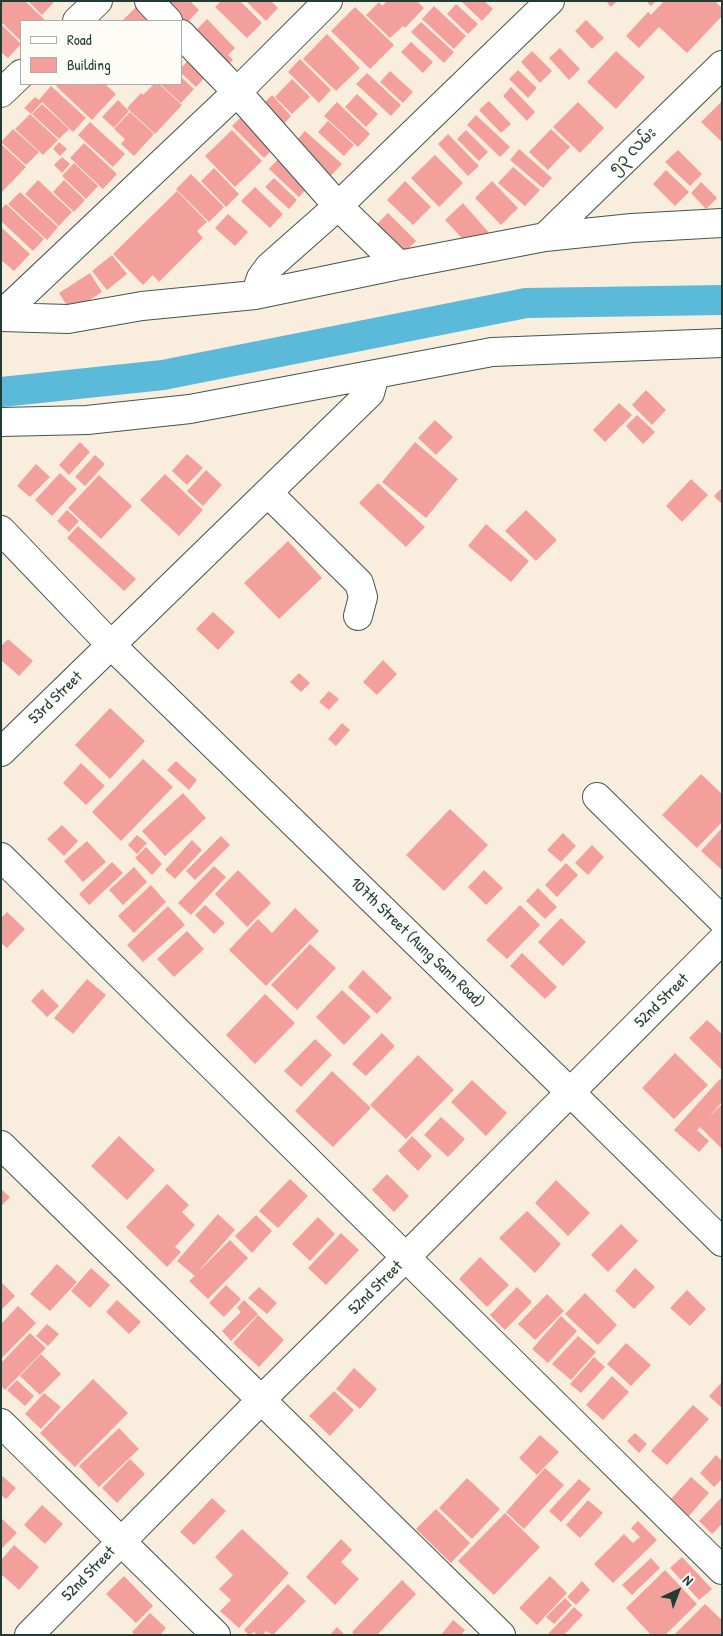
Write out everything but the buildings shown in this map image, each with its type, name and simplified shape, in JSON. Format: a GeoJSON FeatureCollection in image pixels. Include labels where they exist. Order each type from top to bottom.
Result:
{"type":"FeatureCollection","features":[{"type":"Feature","properties":{"kind":"street"},"geometry":{"type":"LineString","coordinates":[[78,20],[98,1]]}},
{"type":"Feature","properties":{"kind":"street"},"geometry":{"type":"LineString","coordinates":[[149,1],[167,20]]}},
{"type":"Feature","properties":{"kind":"street"},"geometry":{"type":"LineString","coordinates":[[1,316],[237,92],[328,1]]}},
{"type":"Feature","properties":{"kind":"street"},"geometry":{"type":"LineString","coordinates":[[255,295],[261,278],[269,267],[338,206],[550,1]]}},
{"type":"Feature","properties":{"kind":"street"},"geometry":{"type":"LineString","coordinates":[[182,35],[237,92],[338,206],[399,265]]}},
{"type":"Feature","properties":{"kind":"street","name":"၅၃ လမ်း"},"geometry":{"type":"LineString","coordinates":[[545,237],[722,65]]}},
{"type":"Feature","properties":{"kind":"street"},"geometry":{"type":"LineString","coordinates":[[1,93],[20,75]]}},
{"type":"Feature","properties":{"kind":"street"},"geometry":{"type":"LineString","coordinates":[[1,316],[68,319],[142,306],[255,295],[545,237],[632,228],[722,223]]}},
{"type":"Feature","properties":{"kind":"street"},"geometry":{"type":"LineString","coordinates":[[1,422],[87,420],[190,409],[492,352],[722,343]]}},
{"type":"Feature","properties":{"kind":"street","name":"53rd Street"},"geometry":{"type":"LineString","coordinates":[[1,752],[370,393],[375,375]]}},
{"type":"Feature","properties":{"kind":"street"},"geometry":{"type":"LineString","coordinates":[[268,493],[359,583],[363,598],[358,616]]}},
{"type":"Feature","properties":{"kind":"street","name":"107th Street (Aung Sann Road)"},"geometry":{"type":"LineString","coordinates":[[1,530],[111,644],[722,1242]]}},
{"type":"Feature","properties":{"kind":"street"},"geometry":{"type":"LineString","coordinates":[[598,797],[722,920]]}},
{"type":"Feature","properties":{"kind":"street"},"geometry":{"type":"LineString","coordinates":[[1,857],[722,1570]]}},
{"type":"Feature","properties":{"kind":"street","name":"52nd Street"},"geometry":{"type":"LineString","coordinates":[[29,1635],[261,1400],[571,1093],[722,940]]}},
{"type":"Feature","properties":{"kind":"street"},"geometry":{"type":"LineString","coordinates":[[1,1146],[501,1635]]}},
{"type":"Feature","properties":{"kind":"street"},"geometry":{"type":"LineString","coordinates":[[1,1423],[216,1635]]}},
{"type":"Feature","properties":{"kind":"waterway"},"geometry":{"type":"LineString","coordinates":[[1,392],[163,375],[526,303],[722,300]]}}]}
